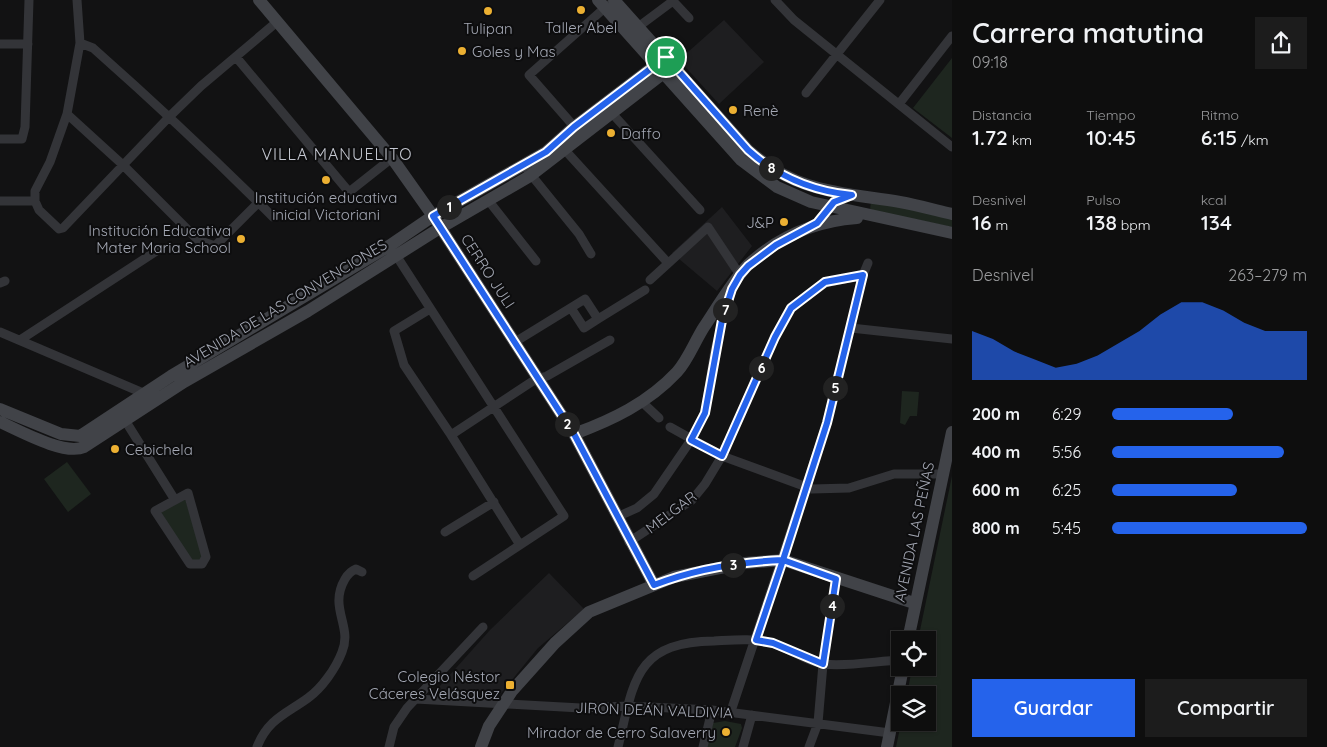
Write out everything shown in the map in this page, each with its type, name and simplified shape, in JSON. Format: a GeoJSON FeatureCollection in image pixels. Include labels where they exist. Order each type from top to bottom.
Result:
{"type":"FeatureCollection","features":[{"type":"Feature","properties":{"kind":"street"},"geometry":{"type":"LineString","coordinates":[[0,139],[22,139],[25,127],[29,0]]}},
{"type":"Feature","properties":{"kind":"street"},"geometry":{"type":"LineString","coordinates":[[77,0],[80,44],[67,114],[50,162],[36,186],[35,201],[39,210],[58,229],[63,228],[170,116],[278,22]]}},
{"type":"Feature","properties":{"kind":"street","name":"CERRO JULI"},"geometry":{"type":"LineString","coordinates":[[259,0],[392,158],[433,216],[515,342],[536,379],[574,434],[629,542],[654,585]]}},
{"type":"Feature","properties":{"kind":"street"},"geometry":{"type":"LineString","coordinates":[[638,28],[672,0],[689,18]]}},
{"type":"Feature","properties":{"kind":"street"},"geometry":{"type":"LineString","coordinates":[[775,0],[794,20],[952,146]]}},
{"type":"Feature","properties":{"kind":"street"},"geometry":{"type":"LineString","coordinates":[[806,93],[880,0]]}},
{"type":"Feature","properties":{"kind":"street"},"geometry":{"type":"LineString","coordinates":[[606,3],[638,28],[665,65],[751,169],[777,187],[811,202],[830,207],[952,233]]}},
{"type":"Feature","properties":{"kind":"street"},"geometry":{"type":"LineString","coordinates":[[606,3],[748,150],[763,163],[804,185],[828,192],[902,202],[952,214]]}},
{"type":"Feature","properties":{"kind":"street"},"geometry":{"type":"LineString","coordinates":[[578,131],[529,75],[606,3]]}},
{"type":"Feature","properties":{"kind":"street"},"geometry":{"type":"LineString","coordinates":[[898,104],[952,36]]}},
{"type":"Feature","properties":{"kind":"street"},"geometry":{"type":"LineString","coordinates":[[0,44],[28,44]]}},
{"type":"Feature","properties":{"kind":"street"},"geometry":{"type":"LineString","coordinates":[[80,44],[93,48],[170,116],[214,162],[273,217]]}},
{"type":"Feature","properties":{"kind":"street"},"geometry":{"type":"LineString","coordinates":[[236,57],[349,192],[392,158]]}},
{"type":"Feature","properties":{"kind":"street","name":"AVENIDA DE LAS CONVENCIONES"},"geometry":{"type":"LineString","coordinates":[[0,408],[72,436],[80,436],[122,415],[393,251],[440,228],[488,200],[527,170],[546,152],[578,131],[665,65]]}},
{"type":"Feature","properties":{"kind":"street"},"geometry":{"type":"LineString","coordinates":[[607,108],[700,210]]}},
{"type":"Feature","properties":{"kind":"street"},"geometry":{"type":"LineString","coordinates":[[67,114],[123,164],[198,240],[215,246],[258,203]]}},
{"type":"Feature","properties":{"kind":"street","name":"AVENIDA DE LAS CONVENCIONES"},"geometry":{"type":"LineString","coordinates":[[393,251],[433,216],[527,170],[564,149],[578,131]]}},
{"type":"Feature","properties":{"kind":"street"},"geometry":{"type":"LineString","coordinates":[[564,149],[668,263]]}},
{"type":"Feature","properties":{"kind":"street"},"geometry":{"type":"LineString","coordinates":[[527,170],[579,234],[591,254]]}},
{"type":"Feature","properties":{"kind":"street"},"geometry":{"type":"LineString","coordinates":[[817,223],[839,199],[852,195]]}},
{"type":"Feature","properties":{"kind":"street"},"geometry":{"type":"LineString","coordinates":[[488,200],[536,261]]}},
{"type":"Feature","properties":{"kind":"street"},"geometry":{"type":"LineString","coordinates":[[0,201],[35,201]]}},
{"type":"Feature","properties":{"kind":"street"},"geometry":{"type":"LineString","coordinates":[[811,202],[820,210],[817,223]]}},
{"type":"Feature","properties":{"kind":"street"},"geometry":{"type":"LineString","coordinates":[[574,434],[610,421],[642,402],[678,371],[740,275],[748,266],[776,245],[817,223],[871,217]]}},
{"type":"Feature","properties":{"kind":"street"},"geometry":{"type":"LineString","coordinates":[[650,280],[708,227],[740,275]]}},
{"type":"Feature","properties":{"kind":"street"},"geometry":{"type":"LineString","coordinates":[[20,340],[158,250]]}},
{"type":"Feature","properties":{"kind":"street"},"geometry":{"type":"LineString","coordinates":[[393,251],[564,516],[473,576]]}},
{"type":"Feature","properties":{"kind":"street"},"geometry":{"type":"LineString","coordinates":[[731,711],[807,487],[851,328],[863,275],[868,263]]}},
{"type":"Feature","properties":{"kind":"street","name":"MELGAR"},"geometry":{"type":"LineString","coordinates":[[629,542],[692,500],[705,484],[722,456],[775,337],[791,308],[825,282],[863,275]]}},
{"type":"Feature","properties":{"kind":"street"},"geometry":{"type":"LineString","coordinates":[[617,517],[637,508],[654,494],[691,440],[705,413],[715,350],[732,289]]}},
{"type":"Feature","properties":{"kind":"street"},"geometry":{"type":"LineString","coordinates":[[571,308],[584,328],[645,290]]}},
{"type":"Feature","properties":{"kind":"street"},"geometry":{"type":"LineString","coordinates":[[515,342],[585,299],[598,319]]}},
{"type":"Feature","properties":{"kind":"street"},"geometry":{"type":"LineString","coordinates":[[430,309],[394,331],[404,365],[451,435],[520,545]]}},
{"type":"Feature","properties":{"kind":"street"},"geometry":{"type":"LineString","coordinates":[[851,328],[952,339]]}},
{"type":"Feature","properties":{"kind":"street"},"geometry":{"type":"LineString","coordinates":[[0,332],[143,393]]}},
{"type":"Feature","properties":{"kind":"street","name":"AVENIDA DE LAS CONVENCIONES"},"geometry":{"type":"LineString","coordinates":[[0,422],[73,451],[84,448],[122,415],[143,393],[244,340]]}},
{"type":"Feature","properties":{"kind":"street"},"geometry":{"type":"LineString","coordinates":[[451,435],[536,379],[547,376],[610,340]]}},
{"type":"Feature","properties":{"kind":"street"},"geometry":{"type":"LineString","coordinates":[[642,402],[659,418]]}},
{"type":"Feature","properties":{"kind":"street"},"geometry":{"type":"LineString","coordinates":[[122,415],[175,500]]}},
{"type":"Feature","properties":{"kind":"street"},"geometry":{"type":"LineString","coordinates":[[670,427],[722,456],[807,487],[819,489],[849,488],[894,474],[943,474]]}},
{"type":"Feature","properties":{"kind":"street","name":"AVENIDA LAS PEÑAS"},"geometry":{"type":"LineString","coordinates":[[909,631],[952,432]]}},
{"type":"Feature","properties":{"kind":"street"},"geometry":{"type":"LineString","coordinates":[[188,493],[206,557],[202,564],[190,564],[155,511],[175,500],[188,493]]}},
{"type":"Feature","properties":{"kind":"street"},"geometry":{"type":"LineString","coordinates":[[445,532],[494,502]]}},
{"type":"Feature","properties":{"kind":"street"},"geometry":{"type":"LineString","coordinates":[[481,747],[489,726],[504,702],[529,670],[555,643],[589,612],[654,585],[697,571],[745,563],[783,560],[836,579],[914,603]]}},
{"type":"Feature","properties":{"kind":"street"},"geometry":{"type":"LineString","coordinates":[[257,747],[262,735],[277,717],[308,698],[336,664],[343,650],[344,642],[338,594],[348,574],[356,569],[362,572]]}},
{"type":"Feature","properties":{"kind":"street"},"geometry":{"type":"LineString","coordinates":[[809,747],[818,723],[823,664],[836,579]]}},
{"type":"Feature","properties":{"kind":"street"},"geometry":{"type":"LineString","coordinates":[[389,747],[394,727],[416,699],[483,627]]}},
{"type":"Feature","properties":{"kind":"street"},"geometry":{"type":"LineString","coordinates":[[618,747],[630,692],[641,669],[647,661],[669,648],[705,641],[756,640],[773,643],[823,664],[891,660]]}},
{"type":"Feature","properties":{"kind":"street"},"geometry":{"type":"LineString","coordinates":[[887,747],[901,676]]}},
{"type":"Feature","properties":{"kind":"street","name":"JIRON DEÁN VALDIVIA"},"geometry":{"type":"LineString","coordinates":[[416,699],[504,702],[581,708],[628,706],[731,711],[890,733]]}},
{"type":"Feature","properties":{"kind":"street"},"geometry":{"type":"LineString","coordinates":[[703,747],[712,710]]}},
{"type":"Feature","properties":{"kind":"street"},"geometry":{"type":"LineString","coordinates":[[743,747],[752,715]]}},
{"type":"Feature","properties":{"kind":"shaded area"},"geometry":{"type":"Polygon","coordinates":[[[724,20],[764,62],[719,104],[679,60],[724,20]]]}},
{"type":"Feature","properties":{"kind":"shaded area"},"geometry":{"type":"Polygon","coordinates":[[[952,58],[952,138],[913,108],[952,58]]]}},
{"type":"Feature","properties":{"kind":"shaded area"},"geometry":{"type":"Polygon","coordinates":[[[871,201],[952,218],[952,227],[870,210],[871,201]]]}},
{"type":"Feature","properties":{"kind":"shaded area"},"geometry":{"type":"Polygon","coordinates":[[[722,207],[752,246],[717,291],[672,253],[722,207]]]}},
{"type":"Feature","properties":{"kind":"shaded area"},"geometry":{"type":"Polygon","coordinates":[[[902,391],[919,392],[917,416],[910,416],[905,425],[900,423],[902,391]]]}},
{"type":"Feature","properties":{"kind":"shaded area"},"geometry":{"type":"Polygon","coordinates":[[[67,462],[91,494],[68,512],[44,479],[67,462]]]}},
{"type":"Feature","properties":{"kind":"shaded area"},"geometry":{"type":"Polygon","coordinates":[[[952,476],[952,747],[896,747],[899,731],[936,731],[936,686],[909,686],[911,676],[936,676],[936,631],[920,631],[952,476]]]}},
{"type":"Feature","properties":{"kind":"shaded area"},"geometry":{"type":"Polygon","coordinates":[[[185,498],[202,555],[201,561],[192,561],[159,511],[185,498]]]}},
{"type":"Feature","properties":{"kind":"shaded area"},"geometry":{"type":"Polygon","coordinates":[[[549,573],[584,609],[538,648],[494,702],[431,696],[490,630],[549,573]]]}},
{"type":"Feature","properties":{"kind":"shaded area"},"geometry":{"type":"Polygon","coordinates":[[[725,721],[741,724],[742,728],[735,747],[707,747],[713,723],[725,721]]]}},
{"type":"Feature","properties":{"kind":"place","name":"Taller Abel"},"geometry":{"type":"Point","coordinates":[581,10]}},
{"type":"Feature","properties":{"kind":"place","name":"Tulipan"},"geometry":{"type":"Point","coordinates":[488,11]}},
{"type":"Feature","properties":{"kind":"place","name":"Goles y Mas"},"geometry":{"type":"Point","coordinates":[462,51]}},
{"type":"Feature","properties":{"kind":"place","name":"Renè"},"geometry":{"type":"Point","coordinates":[733,110]}},
{"type":"Feature","properties":{"kind":"place","name":"Daffo"},"geometry":{"type":"Point","coordinates":[611,133]}},
{"type":"Feature","properties":{"kind":"place","name":"Institución educativa inicial Victoriani"},"geometry":{"type":"Point","coordinates":[326,180]}},
{"type":"Feature","properties":{"kind":"place","name":"J&P"},"geometry":{"type":"Point","coordinates":[784,222]}},
{"type":"Feature","properties":{"kind":"place","name":"Institución Educativa Mater Maria School"},"geometry":{"type":"Point","coordinates":[241,239]}},
{"type":"Feature","properties":{"kind":"place","name":"Cebichela"},"geometry":{"type":"Point","coordinates":[115,449]}},
{"type":"Feature","properties":{"kind":"place","name":"Colegio Néstor Cáceres Velásquez"},"geometry":{"type":"Point","coordinates":[510,685]}},
{"type":"Feature","properties":{"kind":"place","name":"Mirador de Cerro Salaverry"},"geometry":{"type":"Point","coordinates":[726,732]}},
{"type":"Feature","properties":{"kind":"district","name":"VILLA MANUELITO"},"geometry":{"type":"Point","coordinates":[337,154]}},
{"type":"Feature","properties":{"kind":"route"},"geometry":{"type":"LineString","coordinates":[[666,57],[574,127],[546,152],[433,216],[515,342],[536,379],[574,434],[629,542],[654,585],[697,571],[745,563],[783,560],[756,640],[773,643],[823,664],[836,579],[783,560],[827,423],[863,275],[825,282],[791,308],[747,397],[722,456],[691,440],[705,413],[722,320],[732,289],[740,275],[762,254],[817,223],[834,202],[852,195],[828,192],[804,185],[784,176],[763,163],[748,150],[666,57]]}}]}
